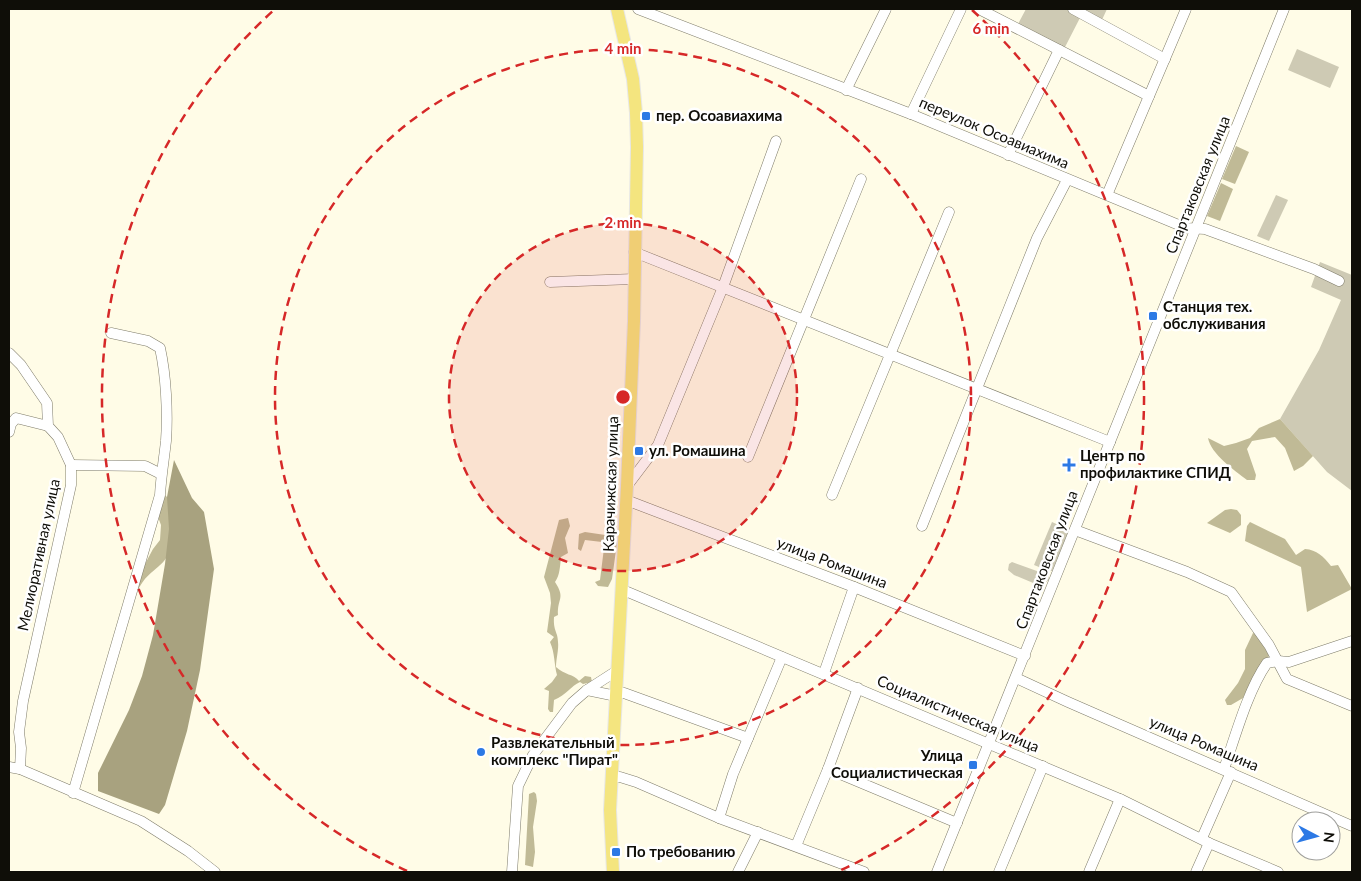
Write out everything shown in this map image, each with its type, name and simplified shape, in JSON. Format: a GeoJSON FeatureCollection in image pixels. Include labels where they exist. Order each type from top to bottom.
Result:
{"type":"FeatureCollection","features":[{"type":"Feature","properties":{"kind":"main road","name":"Карачижская улица"},"geometry":{"type":"LineString","coordinates":[[613,872],[610,810],[627,486],[634,279],[636,113],[633,79],[617,9]]}},
{"type":"Feature","properties":{"kind":"street","name":"переулок Осоавиахима"},"geometry":{"type":"LineString","coordinates":[[638,9],[911,114],[1186,228],[1205,229],[1314,269],[1339,281]]}},
{"type":"Feature","properties":{"kind":"street"},"geometry":{"type":"LineString","coordinates":[[846,90],[886,9]]}},
{"type":"Feature","properties":{"kind":"street"},"geometry":{"type":"LineString","coordinates":[[911,114],[961,9]]}},
{"type":"Feature","properties":{"kind":"street"},"geometry":{"type":"LineString","coordinates":[[980,9],[1149,96]]}},
{"type":"Feature","properties":{"kind":"street"},"geometry":{"type":"LineString","coordinates":[[1073,9],[1165,59]]}},
{"type":"Feature","properties":{"kind":"street"},"geometry":{"type":"LineString","coordinates":[[1107,195],[1186,9]]}},
{"type":"Feature","properties":{"kind":"street","name":"Спартаковская улица"},"geometry":{"type":"LineString","coordinates":[[937,872],[1284,9]]}},
{"type":"Feature","properties":{"kind":"street"},"geometry":{"type":"LineString","coordinates":[[1008,155],[1059,50]]}},
{"type":"Feature","properties":{"kind":"street"},"geometry":{"type":"LineString","coordinates":[[627,486],[658,445],[723,288],[776,141]]}},
{"type":"Feature","properties":{"kind":"street"},"geometry":{"type":"LineString","coordinates":[[748,457],[805,321],[861,179]]}},
{"type":"Feature","properties":{"kind":"street"},"geometry":{"type":"LineString","coordinates":[[922,526],[1037,238],[1067,180]]}},
{"type":"Feature","properties":{"kind":"street"},"geometry":{"type":"LineString","coordinates":[[832,495],[949,212]]}},
{"type":"Feature","properties":{"kind":"street"},"geometry":{"type":"LineString","coordinates":[[634,252],[1110,442]]}},
{"type":"Feature","properties":{"kind":"street"},"geometry":{"type":"LineString","coordinates":[[550,282],[634,279]]}},
{"type":"Feature","properties":{"kind":"street"},"geometry":{"type":"LineString","coordinates":[[73,793],[160,495],[166,440],[164,367],[160,348],[148,341],[111,333]]}},
{"type":"Feature","properties":{"kind":"street"},"geometry":{"type":"LineString","coordinates":[[9,353],[21,365],[47,403],[48,426],[16,418],[11,424],[9,432]]}},
{"type":"Feature","properties":{"kind":"street","name":"Мелиоративная улица"},"geometry":{"type":"LineString","coordinates":[[20,769],[21,748],[19,732],[23,701],[71,485],[71,465],[58,437],[48,426]]}},
{"type":"Feature","properties":{"kind":"street"},"geometry":{"type":"LineString","coordinates":[[71,465],[145,466],[161,474]]}},
{"type":"Feature","properties":{"kind":"street","name":"улица Ромашина"},"geometry":{"type":"LineString","coordinates":[[626,500],[854,587],[1025,656]]}},
{"type":"Feature","properties":{"kind":"street"},"geometry":{"type":"LineString","coordinates":[[1075,530],[1187,572],[1231,592],[1269,645],[1288,679],[1352,706]]}},
{"type":"Feature","properties":{"kind":"street"},"geometry":{"type":"LineString","coordinates":[[824,673],[854,587]]}},
{"type":"Feature","properties":{"kind":"street","name":"Социалистическая улица"},"geometry":{"type":"LineString","coordinates":[[623,590],[1120,799],[1278,872]]}},
{"type":"Feature","properties":{"kind":"street"},"geometry":{"type":"LineString","coordinates":[[1196,872],[1242,718],[1260,672],[1267,664],[1278,661],[1289,662],[1352,641]]}},
{"type":"Feature","properties":{"kind":"street"},"geometry":{"type":"LineString","coordinates":[[718,818],[733,774],[782,656]]}},
{"type":"Feature","properties":{"kind":"street"},"geometry":{"type":"LineString","coordinates":[[512,872],[518,786],[533,755],[572,703],[587,690],[618,670]]}},
{"type":"Feature","properties":{"kind":"street","name":"улица Ромашина"},"geometry":{"type":"LineString","coordinates":[[1016,678],[1352,826]]}},
{"type":"Feature","properties":{"kind":"street"},"geometry":{"type":"LineString","coordinates":[[796,846],[828,770],[858,688]]}},
{"type":"Feature","properties":{"kind":"street"},"geometry":{"type":"LineString","coordinates":[[587,690],[616,694],[624,693],[748,738]]}},
{"type":"Feature","properties":{"kind":"street"},"geometry":{"type":"LineString","coordinates":[[999,872],[1043,766]]}},
{"type":"Feature","properties":{"kind":"street"},"geometry":{"type":"LineString","coordinates":[[9,767],[20,769],[141,821],[188,851],[215,872]]}},
{"type":"Feature","properties":{"kind":"street"},"geometry":{"type":"LineString","coordinates":[[828,770],[957,823]]}},
{"type":"Feature","properties":{"kind":"street"},"geometry":{"type":"LineString","coordinates":[[612,777],[636,782],[718,818],[864,872]]}},
{"type":"Feature","properties":{"kind":"street"},"geometry":{"type":"LineString","coordinates":[[1089,872],[1120,799]]}},
{"type":"Feature","properties":{"kind":"street"},"geometry":{"type":"LineString","coordinates":[[738,872],[758,832]]}},
{"type":"Feature","properties":{"kind":"shaded area"},"geometry":{"type":"Polygon","coordinates":[[[1026,9],[1107,9],[1101,22],[1083,12],[1064,49],[1018,24],[1026,9]]]}},
{"type":"Feature","properties":{"kind":"shaded area"},"geometry":{"type":"Polygon","coordinates":[[[1297,49],[1339,67],[1330,88],[1288,70],[1297,49]]]}},
{"type":"Feature","properties":{"kind":"shaded area"},"geometry":{"type":"Polygon","coordinates":[[[1236,146],[1249,152],[1235,184],[1222,179],[1236,146]]]}},
{"type":"Feature","properties":{"kind":"shaded area"},"geometry":{"type":"Polygon","coordinates":[[[1221,183],[1233,189],[1220,221],[1207,216],[1221,183]]]}},
{"type":"Feature","properties":{"kind":"shaded area"},"geometry":{"type":"Polygon","coordinates":[[[1276,195],[1288,200],[1269,241],[1257,236],[1276,195]]]}},
{"type":"Feature","properties":{"kind":"shaded area"},"geometry":{"type":"Polygon","coordinates":[[[1320,262],[1352,275],[1352,491],[1327,472],[1280,419],[1319,350],[1341,300],[1311,287],[1320,262]]]}},
{"type":"Feature","properties":{"kind":"shaded area"},"geometry":{"type":"Polygon","coordinates":[[[1280,419],[1313,456],[1303,466],[1294,471],[1285,448],[1275,437],[1252,441],[1247,449],[1256,475],[1255,480],[1247,480],[1218,456],[1208,438],[1224,446],[1236,443],[1250,438],[1259,428],[1280,419]]]}},
{"type":"Feature","properties":{"kind":"shaded area"},"geometry":{"type":"Polygon","coordinates":[[[174,460],[192,498],[204,512],[214,569],[200,670],[187,731],[165,805],[159,814],[98,791],[98,773],[129,710],[142,676],[153,635],[165,564],[169,529],[167,497],[174,460]]]}},
{"type":"Feature","properties":{"kind":"shaded area"},"geometry":{"type":"Polygon","coordinates":[[[164,494],[170,500],[171,532],[169,549],[164,561],[147,577],[138,590],[138,581],[145,564],[160,540],[161,525],[158,517],[164,494]]]}},
{"type":"Feature","properties":{"kind":"shaded area"},"geometry":{"type":"Polygon","coordinates":[[[1225,510],[1237,510],[1241,515],[1241,525],[1230,533],[1207,523],[1225,510]]]}},
{"type":"Feature","properties":{"kind":"shaded area"},"geometry":{"type":"Polygon","coordinates":[[[568,518],[570,526],[565,538],[568,553],[561,557],[559,573],[555,582],[561,595],[558,615],[554,617],[558,645],[556,667],[579,681],[585,676],[591,677],[592,682],[583,684],[580,682],[554,700],[553,712],[550,712],[548,709],[549,691],[544,689],[557,675],[550,642],[554,637],[547,632],[551,603],[550,593],[544,577],[559,520],[568,518]]]}},
{"type":"Feature","properties":{"kind":"shaded area"},"geometry":{"type":"Polygon","coordinates":[[[1052,522],[1069,530],[1052,571],[1049,571],[1034,565],[1052,522]]]}},
{"type":"Feature","properties":{"kind":"shaded area"},"geometry":{"type":"Polygon","coordinates":[[[1250,522],[1285,539],[1296,555],[1305,549],[1320,554],[1331,566],[1338,565],[1352,589],[1307,612],[1301,567],[1245,541],[1247,526],[1250,522]]]}},
{"type":"Feature","properties":{"kind":"shaded area"},"geometry":{"type":"Polygon","coordinates":[[[585,532],[612,536],[617,543],[612,579],[608,587],[598,586],[595,582],[600,580],[604,548],[602,542],[585,540],[581,551],[578,549],[579,534],[585,532]]]}},
{"type":"Feature","properties":{"kind":"shaded area"},"geometry":{"type":"Polygon","coordinates":[[[1012,562],[1048,575],[1049,580],[1042,585],[1038,585],[1014,575],[1008,570],[1009,564],[1012,562]]]}},
{"type":"Feature","properties":{"kind":"shaded area"},"geometry":{"type":"Polygon","coordinates":[[[1253,633],[1257,634],[1269,656],[1250,683],[1243,698],[1231,705],[1227,705],[1225,700],[1238,683],[1245,669],[1245,650],[1253,633]]]}},
{"type":"Feature","properties":{"kind":"shaded area"},"geometry":{"type":"Polygon","coordinates":[[[534,792],[537,801],[533,827],[535,852],[533,867],[525,865],[529,794],[534,792]]]}},
{"type":"Feature","properties":{"kind":"place","name":"пер. Осоавиахима"},"geometry":{"type":"Point","coordinates":[646,116]}},
{"type":"Feature","properties":{"kind":"place","name":"Станция тех. обслуживания"},"geometry":{"type":"Point","coordinates":[1153,316]}},
{"type":"Feature","properties":{"kind":"place","name":"ул. Ромашина"},"geometry":{"type":"Point","coordinates":[639,451]}},
{"type":"Feature","properties":{"kind":"place","name":"Центр по профилактике СПИД"},"geometry":{"type":"Point","coordinates":[1069,465]}},
{"type":"Feature","properties":{"kind":"place","name":"Развлекательный комплекс \"Пират\""},"geometry":{"type":"Point","coordinates":[481,752]}},
{"type":"Feature","properties":{"kind":"place","name":"Улица Социалистическая"},"geometry":{"type":"Point","coordinates":[973,765]}},
{"type":"Feature","properties":{"kind":"place","name":"По требованию"},"geometry":{"type":"Point","coordinates":[616,852]}}]}
